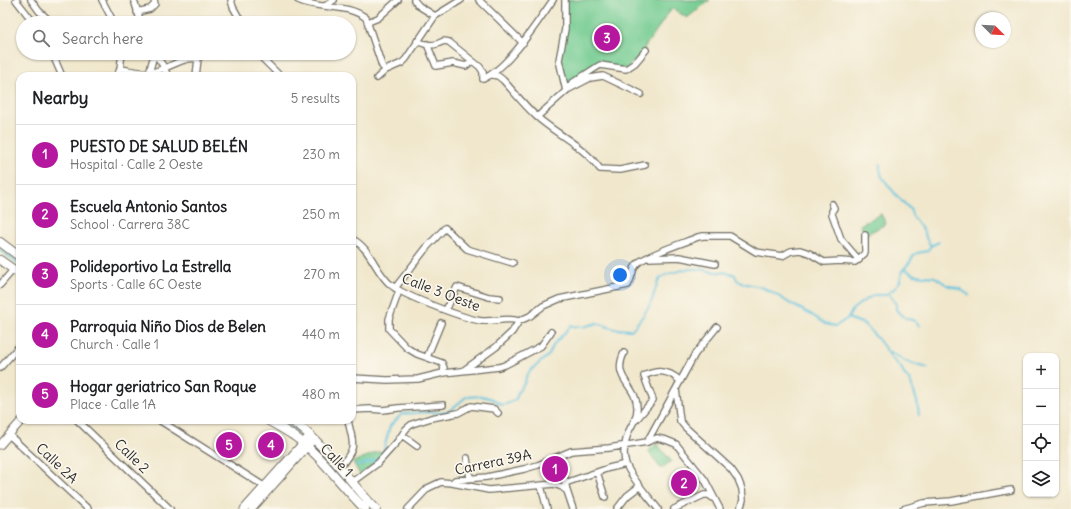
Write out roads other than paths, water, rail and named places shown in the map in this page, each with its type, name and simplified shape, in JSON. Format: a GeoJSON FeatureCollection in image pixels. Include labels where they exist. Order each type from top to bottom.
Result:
{"type":"FeatureCollection","features":[{"type":"Feature","properties":{"kind":"main road"},"geometry":{"type":"LineString","coordinates":[[0,242],[16,254]]}},
{"type":"Feature","properties":{"kind":"main road"},"geometry":{"type":"LineString","coordinates":[[0,260],[16,271]]}},
{"type":"Feature","properties":{"kind":"main road","name":"Calle 1"},"geometry":{"type":"LineString","coordinates":[[274,424],[294,436],[304,445],[333,474],[361,508]]}},
{"type":"Feature","properties":{"kind":"main road","name":"Calle 1"},"geometry":{"type":"LineString","coordinates":[[297,424],[302,427],[340,467],[376,509]]}},
{"type":"Feature","properties":{"kind":"street"},"geometry":{"type":"LineString","coordinates":[[31,0],[45,16]]}},
{"type":"Feature","properties":{"kind":"street"},"geometry":{"type":"LineString","coordinates":[[102,0],[110,16]]}},
{"type":"Feature","properties":{"kind":"street"},"geometry":{"type":"LineString","coordinates":[[134,0],[138,16]]}},
{"type":"Feature","properties":{"kind":"street"},"geometry":{"type":"LineString","coordinates":[[231,0],[238,16]]}},
{"type":"Feature","properties":{"kind":"street"},"geometry":{"type":"LineString","coordinates":[[298,0],[361,14],[368,22],[368,28],[382,66],[386,70]]}},
{"type":"Feature","properties":{"kind":"street"},"geometry":{"type":"LineString","coordinates":[[325,6],[334,0]]}},
{"type":"Feature","properties":{"kind":"street"},"geometry":{"type":"LineString","coordinates":[[368,22],[378,18],[398,0]]}},
{"type":"Feature","properties":{"kind":"street"},"geometry":{"type":"LineString","coordinates":[[414,0],[419,6],[437,14]]}},
{"type":"Feature","properties":{"kind":"street"},"geometry":{"type":"LineString","coordinates":[[377,78],[386,70],[402,63],[410,54],[417,41],[437,14],[461,0]]}},
{"type":"Feature","properties":{"kind":"street"},"geometry":{"type":"LineString","coordinates":[[480,0],[523,43]]}},
{"type":"Feature","properties":{"kind":"street"},"geometry":{"type":"LineString","coordinates":[[417,41],[427,44],[436,44],[443,41],[449,42],[483,72],[483,79],[493,75],[523,43],[553,0]]}},
{"type":"Feature","properties":{"kind":"street"},"geometry":{"type":"LineString","coordinates":[[565,0],[565,29],[559,60],[566,91]]}},
{"type":"Feature","properties":{"kind":"street"},"geometry":{"type":"LineString","coordinates":[[18,1],[29,16],[38,9]]}},
{"type":"Feature","properties":{"kind":"street"},"geometry":{"type":"LineString","coordinates":[[137,12],[150,9],[155,2]]}},
{"type":"Feature","properties":{"kind":"street"},"geometry":{"type":"LineString","coordinates":[[427,44],[436,66],[453,63],[466,66],[472,61]]}},
{"type":"Feature","properties":{"kind":"street"},"geometry":{"type":"LineString","coordinates":[[537,117],[566,91],[572,83],[600,65],[626,69],[635,63],[646,50]]}},
{"type":"Feature","properties":{"kind":"street"},"geometry":{"type":"LineString","coordinates":[[55,60],[60,72]]}},
{"type":"Feature","properties":{"kind":"street"},"geometry":{"type":"LineString","coordinates":[[119,72],[121,60]]}},
{"type":"Feature","properties":{"kind":"street"},"geometry":{"type":"LineString","coordinates":[[149,72],[152,60]]}},
{"type":"Feature","properties":{"kind":"street"},"geometry":{"type":"LineString","coordinates":[[160,60],[166,72]]}},
{"type":"Feature","properties":{"kind":"street"},"geometry":{"type":"LineString","coordinates":[[120,69],[149,72],[184,60],[198,60],[196,72]]}},
{"type":"Feature","properties":{"kind":"street"},"geometry":{"type":"LineString","coordinates":[[264,60],[276,72]]}},
{"type":"Feature","properties":{"kind":"street"},"geometry":{"type":"LineString","coordinates":[[493,75],[498,76],[503,80],[537,117],[579,148],[594,161],[600,169],[620,170],[645,165]]}},
{"type":"Feature","properties":{"kind":"street"},"geometry":{"type":"LineString","coordinates":[[566,91],[590,78],[602,76],[641,94]]}},
{"type":"Feature","properties":{"kind":"street"},"geometry":{"type":"LineString","coordinates":[[832,204],[834,208],[832,214],[841,239],[859,260]]}},
{"type":"Feature","properties":{"kind":"street"},"geometry":{"type":"LineString","coordinates":[[443,373],[444,368],[442,363],[417,354],[407,348],[389,329],[389,319],[397,289],[427,247],[445,228],[467,249],[513,263]]}},
{"type":"Feature","properties":{"kind":"street"},"geometry":{"type":"LineString","coordinates":[[464,370],[496,347],[512,332],[519,321],[530,316],[543,306],[559,299],[628,285],[638,262],[703,236],[730,236],[756,252],[763,254],[782,256],[792,251],[800,250],[809,253],[824,262],[840,260],[853,263],[859,260],[866,250],[865,235]]}},
{"type":"Feature","properties":{"kind":"street","name":"Calle 3 Oeste"},"geometry":{"type":"LineString","coordinates":[[356,241],[366,250],[380,274],[397,289],[446,310],[482,321],[502,319],[519,321]]}},
{"type":"Feature","properties":{"kind":"street"},"geometry":{"type":"LineString","coordinates":[[646,258],[679,256],[715,264]]}},
{"type":"Feature","properties":{"kind":"street"},"geometry":{"type":"LineString","coordinates":[[0,285],[16,273]]}},
{"type":"Feature","properties":{"kind":"street"},"geometry":{"type":"LineString","coordinates":[[446,310],[457,288],[490,297],[500,298]]}},
{"type":"Feature","properties":{"kind":"street"},"geometry":{"type":"LineString","coordinates":[[427,357],[441,323]]}},
{"type":"Feature","properties":{"kind":"street"},"geometry":{"type":"LineString","coordinates":[[647,442],[695,354],[717,327]]}},
{"type":"Feature","properties":{"kind":"street"},"geometry":{"type":"LineString","coordinates":[[356,378],[387,380],[418,379],[432,377],[443,373],[505,365],[541,346],[551,332]]}},
{"type":"Feature","properties":{"kind":"street"},"geometry":{"type":"LineString","coordinates":[[0,368],[16,350]]}},
{"type":"Feature","properties":{"kind":"street"},"geometry":{"type":"LineString","coordinates":[[624,353],[619,362],[620,370],[635,398],[637,409],[636,420]]}},
{"type":"Feature","properties":{"kind":"street"},"geometry":{"type":"LineString","coordinates":[[658,509],[640,486],[626,464],[624,456],[629,431],[636,420],[654,400],[644,376],[651,372],[667,372],[674,375],[680,381]]}},
{"type":"Feature","properties":{"kind":"street"},"geometry":{"type":"LineString","coordinates":[[676,389],[680,421],[731,470],[738,479],[742,489],[743,500],[740,509]]}},
{"type":"Feature","properties":{"kind":"street"},"geometry":{"type":"LineString","coordinates":[[356,410],[370,408],[383,410],[443,405]]}},
{"type":"Feature","properties":{"kind":"street"},"geometry":{"type":"LineString","coordinates":[[352,482],[378,463],[406,429],[412,424],[431,418],[458,414],[471,406],[494,409],[498,413]]}},
{"type":"Feature","properties":{"kind":"street"},"geometry":{"type":"LineString","coordinates":[[0,445],[19,424]]}},
{"type":"Feature","properties":{"kind":"street","name":"Calle 2"},"geometry":{"type":"LineString","coordinates":[[81,424],[170,509]]}},
{"type":"Feature","properties":{"kind":"street"},"geometry":{"type":"LineString","coordinates":[[165,424],[267,488]]}},
{"type":"Feature","properties":{"kind":"street"},"geometry":{"type":"LineString","coordinates":[[340,467],[349,456],[354,446],[349,424]]}},
{"type":"Feature","properties":{"kind":"street","name":"Calle 2A"},"geometry":{"type":"LineString","coordinates":[[9,435],[88,509]]}},
{"type":"Feature","properties":{"kind":"street"},"geometry":{"type":"LineString","coordinates":[[402,435],[417,446]]}},
{"type":"Feature","properties":{"kind":"street"},"geometry":{"type":"LineString","coordinates":[[252,509],[267,488],[312,437]]}},
{"type":"Feature","properties":{"kind":"street","name":"Carrera 39A"},"geometry":{"type":"LineString","coordinates":[[408,509],[428,488],[441,482],[452,483],[456,480],[487,477],[524,469],[538,465],[571,451],[647,442],[657,438],[676,444],[705,480],[720,509]]}},
{"type":"Feature","properties":{"kind":"street"},"geometry":{"type":"LineString","coordinates":[[560,456],[565,483],[573,509]]}},
{"type":"Feature","properties":{"kind":"street"},"geometry":{"type":"LineString","coordinates":[[467,458],[470,478]]}},
{"type":"Feature","properties":{"kind":"street"},"geometry":{"type":"LineString","coordinates":[[565,483],[609,468],[626,464]]}},
{"type":"Feature","properties":{"kind":"street"},"geometry":{"type":"LineString","coordinates":[[597,472],[605,497]]}},
{"type":"Feature","properties":{"kind":"street"},"geometry":{"type":"LineString","coordinates":[[452,483],[489,490],[554,484],[567,491]]}},
{"type":"Feature","properties":{"kind":"street"},"geometry":{"type":"LineString","coordinates":[[541,486],[547,509]]}},
{"type":"Feature","properties":{"kind":"street"},"geometry":{"type":"LineString","coordinates":[[617,509],[627,496],[640,486]]}},
{"type":"Feature","properties":{"kind":"street"},"geometry":{"type":"LineString","coordinates":[[244,509],[267,488]]}},
{"type":"Feature","properties":{"kind":"street"},"geometry":{"type":"LineString","coordinates":[[903,509],[924,503],[951,501],[1011,490]]}},
{"type":"Feature","properties":{"kind":"street"},"geometry":{"type":"LineString","coordinates":[[674,509],[704,495],[709,495],[715,500]]}},
{"type":"Feature","properties":{"kind":"waterway"},"geometry":{"type":"LineString","coordinates":[[880,164],[882,177],[896,195],[910,209],[913,217],[925,233],[931,246]]}},
{"type":"Feature","properties":{"kind":"waterway"},"geometry":{"type":"LineString","coordinates":[[848,318],[853,309],[862,302],[874,295],[885,295],[894,289],[900,281],[902,271],[914,255],[927,251],[932,245],[939,242]]}},
{"type":"Feature","properties":{"kind":"waterway"},"geometry":{"type":"LineString","coordinates":[[0,250],[16,262]]}},
{"type":"Feature","properties":{"kind":"waterway"},"geometry":{"type":"LineString","coordinates":[[357,466],[376,460],[380,457],[383,453],[390,426],[402,414],[448,412],[466,397],[482,396],[493,399],[502,405],[516,399],[518,392],[530,371],[549,355],[554,344],[571,326],[583,327],[597,323],[615,329],[631,330],[640,320],[652,300],[659,280],[662,277],[672,273],[696,269],[731,273],[735,275],[737,280],[742,283],[761,287],[770,291],[825,324],[836,326],[848,318]]}},
{"type":"Feature","properties":{"kind":"waterway"},"geometry":{"type":"LineString","coordinates":[[905,269],[915,275],[935,277],[947,285],[960,289],[969,295]]}},
{"type":"Feature","properties":{"kind":"waterway"},"geometry":{"type":"LineString","coordinates":[[889,294],[896,304],[896,309],[898,312],[906,318],[915,321],[920,326]]}},
{"type":"Feature","properties":{"kind":"waterway"},"geometry":{"type":"LineString","coordinates":[[848,318],[864,324],[877,338],[891,358],[901,367],[904,374],[910,381],[917,401],[919,415]]}},
{"type":"Feature","properties":{"kind":"waterway"},"geometry":{"type":"LineString","coordinates":[[889,352],[903,360],[928,368]]}},
{"type":"Feature","properties":{"kind":"waterway"},"geometry":{"type":"LineString","coordinates":[[285,424],[298,432]]}},
{"type":"Feature","properties":{"kind":"place","name":"Polideportivo La Estrella"},"geometry":{"type":"Point","coordinates":[607,38]}},
{"type":"Feature","properties":{"kind":"place","name":"Hogar geriatrico San Roque"},"geometry":{"type":"Point","coordinates":[229,445]}},
{"type":"Feature","properties":{"kind":"place","name":"Parroquia Niño Dios de Belen"},"geometry":{"type":"Point","coordinates":[271,445]}},
{"type":"Feature","properties":{"kind":"place","name":"PUESTO DE SALUD BELÉN"},"geometry":{"type":"Point","coordinates":[555,469]}},
{"type":"Feature","properties":{"kind":"place","name":"Escuela Antonio Santos"},"geometry":{"type":"Point","coordinates":[684,483]}}]}
